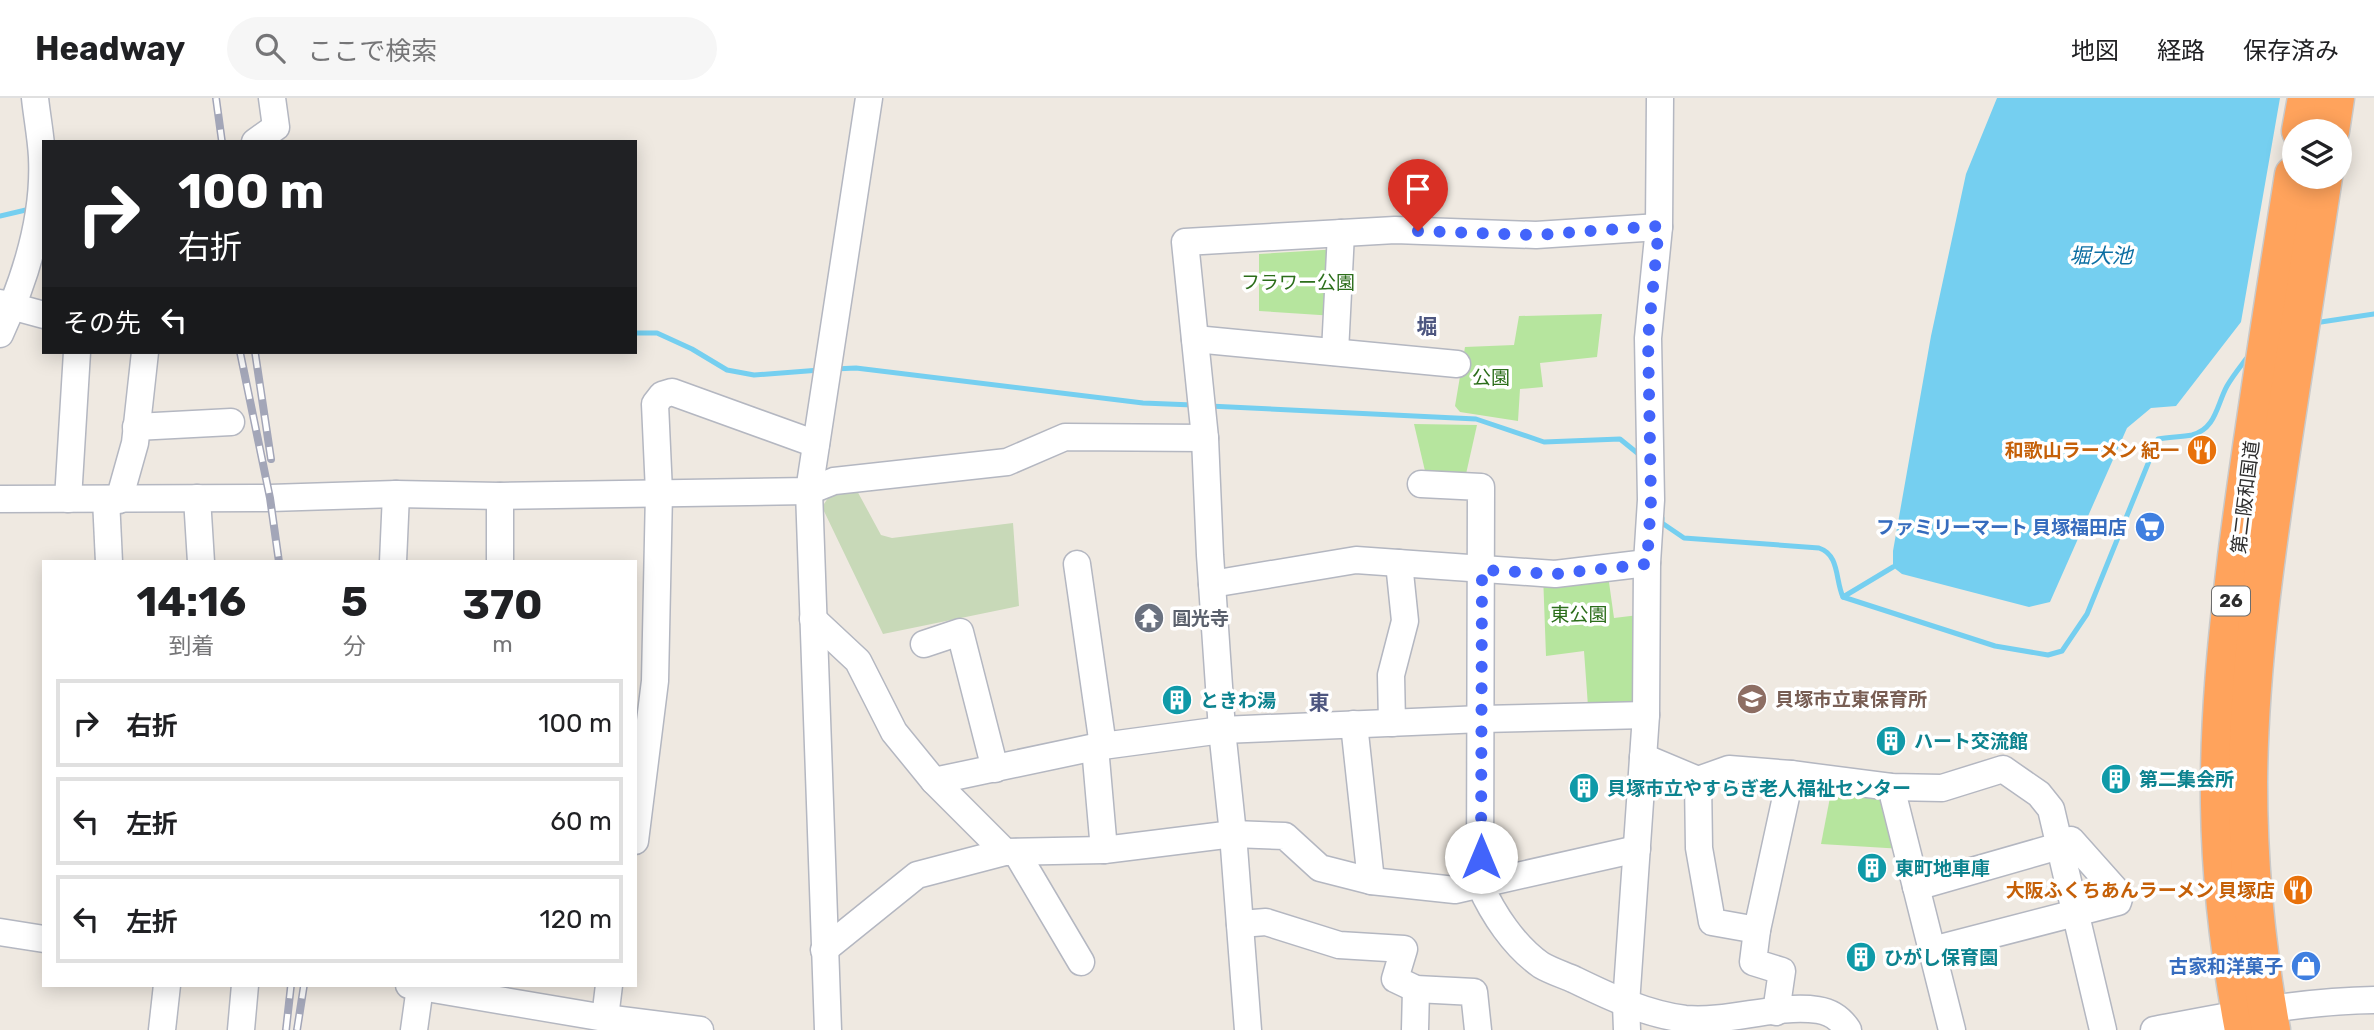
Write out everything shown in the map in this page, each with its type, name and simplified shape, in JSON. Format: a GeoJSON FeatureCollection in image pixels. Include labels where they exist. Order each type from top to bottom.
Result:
{"type":"FeatureCollection","features":[{"type":"Feature","properties":{"kind":"highway"},"geometry":{"type":"LineString","coordinates":[[2303,119],[2307,98]]}},
{"type":"Feature","properties":{"kind":"highway"},"geometry":{"type":"LineString","coordinates":[[2332,119],[2335,98]]}},
{"type":"Feature","properties":{"kind":"highway","name":"第二阪和国道"},"geometry":{"type":"LineString","coordinates":[[2256,1021],[2225,898],[2220,807],[2225,668],[2229,615],[2254,430],[2292,189]]}},
{"type":"Feature","properties":{"kind":"highway","name":"第二阪和国道"},"geometry":{"type":"LineString","coordinates":[[2256,1021],[2248,780],[2253,661],[2267,533],[2321,189]]}},
{"type":"Feature","properties":{"kind":"street"},"geometry":{"type":"LineString","coordinates":[[0,334],[7,304],[39,211],[42,158],[35,98]]}},
{"type":"Feature","properties":{"kind":"street"},"geometry":{"type":"LineString","coordinates":[[258,140],[276,127],[272,98]]}},
{"type":"Feature","properties":{"kind":"street"},"geometry":{"type":"LineString","coordinates":[[828,1030],[809,491],[869,98]]}},
{"type":"Feature","properties":{"kind":"street"},"geometry":{"type":"LineString","coordinates":[[1626,1017],[1646,715],[1647,564],[1651,500],[1648,338],[1659,226],[1660,98]]}},
{"type":"Feature","properties":{"kind":"street"},"geometry":{"type":"LineString","coordinates":[[1248,1030],[1222,730],[1205,438],[1185,242],[1395,230],[1536,235],[1659,226]]}},
{"type":"Feature","properties":{"kind":"street"},"geometry":{"type":"LineString","coordinates":[[1335,352],[1340,233]]}},
{"type":"Feature","properties":{"kind":"street"},"geometry":{"type":"LineString","coordinates":[[7,304],[42,314]]}},
{"type":"Feature","properties":{"kind":"street"},"geometry":{"type":"LineString","coordinates":[[1195,339],[1457,364]]}},
{"type":"Feature","properties":{"kind":"street"},"geometry":{"type":"LineString","coordinates":[[68,499],[78,354]]}},
{"type":"Feature","properties":{"kind":"street"},"geometry":{"type":"LineString","coordinates":[[109,560],[112,499],[135,443],[145,354]]}},
{"type":"Feature","properties":{"kind":"street"},"geometry":{"type":"LineString","coordinates":[[637,825],[655,681],[659,492],[655,404],[662,395],[672,392],[816,444]]}},
{"type":"Feature","properties":{"kind":"street"},"geometry":{"type":"LineString","coordinates":[[136,427],[231,422]]}},
{"type":"Feature","properties":{"kind":"street"},"geometry":{"type":"LineString","coordinates":[[0,499],[809,491],[834,481],[1007,462],[1065,437],[1205,438]]}},
{"type":"Feature","properties":{"kind":"street"},"geometry":{"type":"LineString","coordinates":[[1421,484],[1481,487],[1480,885],[1490,906],[1514,939],[1541,965],[1626,1017],[1730,1018],[1818,1010],[1835,1016],[1847,1030]]}},
{"type":"Feature","properties":{"kind":"street"},"geometry":{"type":"LineString","coordinates":[[393,560],[396,494]]}},
{"type":"Feature","properties":{"kind":"street"},"geometry":{"type":"LineString","coordinates":[[500,496],[500,560]]}},
{"type":"Feature","properties":{"kind":"street"},"geometry":{"type":"LineString","coordinates":[[197,498],[201,560]]}},
{"type":"Feature","properties":{"kind":"street"},"geometry":{"type":"LineString","coordinates":[[1212,584],[1356,560],[1555,574],[1647,564]]}},
{"type":"Feature","properties":{"kind":"street"},"geometry":{"type":"LineString","coordinates":[[1392,723],[1391,676],[1405,621],[1399,563]]}},
{"type":"Feature","properties":{"kind":"street"},"geometry":{"type":"LineString","coordinates":[[1077,564],[1099,747],[1104,850]]}},
{"type":"Feature","properties":{"kind":"street"},"geometry":{"type":"LineString","coordinates":[[813,619],[858,661],[894,732],[934,781],[1011,852],[1080,962]]}},
{"type":"Feature","properties":{"kind":"street"},"geometry":{"type":"LineString","coordinates":[[924,644],[960,632],[995,769]]}},
{"type":"Feature","properties":{"kind":"street"},"geometry":{"type":"LineString","coordinates":[[934,781],[1099,747],[1222,730],[1646,715]]}},
{"type":"Feature","properties":{"kind":"street"},"geometry":{"type":"LineString","coordinates":[[1354,724],[1371,881]]}},
{"type":"Feature","properties":{"kind":"street"},"geometry":{"type":"LineString","coordinates":[[1643,757],[1699,780],[1729,769],[1891,787],[1942,788],[2003,769],[2039,794],[2050,809],[2103,1030]]}},
{"type":"Feature","properties":{"kind":"street"},"geometry":{"type":"LineString","coordinates":[[1776,1012],[1782,971],[1753,962],[1757,930],[1791,774]]}},
{"type":"Feature","properties":{"kind":"street"},"geometry":{"type":"LineString","coordinates":[[1699,780],[1699,848],[1712,922],[1757,930]]}},
{"type":"Feature","properties":{"kind":"street"},"geometry":{"type":"LineString","coordinates":[[1891,787],[1951,1030]]}},
{"type":"Feature","properties":{"kind":"street"},"geometry":{"type":"LineString","coordinates":[[824,950],[917,875],[1011,852],[1104,850],[1233,834],[1285,836],[1320,868],[1371,881],[1455,890],[1637,849]]}},
{"type":"Feature","properties":{"kind":"street"},"geometry":{"type":"LineString","coordinates":[[1916,887],[2059,846],[2071,840],[2120,895],[2118,902],[1932,950]]}},
{"type":"Feature","properties":{"kind":"street"},"geometry":{"type":"LineString","coordinates":[[1240,925],[1266,922],[1339,945],[1404,949],[1395,979],[1416,989],[1474,992],[1478,1030]]}},
{"type":"Feature","properties":{"kind":"street"},"geometry":{"type":"LineString","coordinates":[[0,932],[42,939]]}},
{"type":"Feature","properties":{"kind":"street"},"geometry":{"type":"LineString","coordinates":[[162,1030],[167,987]]}},
{"type":"Feature","properties":{"kind":"street"},"geometry":{"type":"LineString","coordinates":[[241,1030],[245,987]]}},
{"type":"Feature","properties":{"kind":"street"},"geometry":{"type":"LineString","coordinates":[[414,987],[414,1030]]}},
{"type":"Feature","properties":{"kind":"street"},"geometry":{"type":"LineString","coordinates":[[420,987],[605,1018],[700,1030]]}},
{"type":"Feature","properties":{"kind":"street"},"geometry":{"type":"LineString","coordinates":[[605,1018],[609,987]]}},
{"type":"Feature","properties":{"kind":"street"},"geometry":{"type":"LineString","coordinates":[[1415,1030],[1416,989]]}},
{"type":"Feature","properties":{"kind":"street"},"geometry":{"type":"LineString","coordinates":[[2154,1030],[2256,1021],[2343,1000],[2374,1000]]}},
{"type":"Feature","properties":{"kind":"green space","name":"フラワー公園"},"geometry":{"type":"Polygon","coordinates":[[[1339,249],[1335,316],[1259,311],[1259,254],[1339,249]]]}},
{"type":"Feature","properties":{"kind":"green space","name":"公園"},"geometry":{"type":"Polygon","coordinates":[[[1602,314],[1597,357],[1540,363],[1543,387],[1520,389],[1518,421],[1460,412],[1455,406],[1465,347],[1514,345],[1519,316],[1602,314]]]}},
{"type":"Feature","properties":{"kind":"green space"},"geometry":{"type":"Polygon","coordinates":[[[1414,424],[1477,425],[1466,474],[1425,471],[1414,424]]]}},
{"type":"Feature","properties":{"kind":"green space"},"geometry":{"type":"Polygon","coordinates":[[[855,487],[881,535],[892,538],[1013,523],[1019,606],[883,634],[822,507],[832,492],[855,487]]]}},
{"type":"Feature","properties":{"kind":"green space","name":"東公園"},"geometry":{"type":"Polygon","coordinates":[[[1607,568],[1614,618],[1647,614],[1646,715],[1589,720],[1584,651],[1546,656],[1543,574],[1607,568]]]}},
{"type":"Feature","properties":{"kind":"green space"},"geometry":{"type":"Polygon","coordinates":[[[1833,782],[1890,787],[1903,849],[1821,844],[1833,782]]]}},
{"type":"Feature","properties":{"kind":"water","name":"堀大池"},"geometry":{"type":"Polygon","coordinates":[[[1997,98],[2280,98],[2241,322],[2176,406],[2151,408],[2127,428],[2050,602],[2029,607],[1902,574],[1893,567],[1893,551],[1931,336],[1966,174],[1997,98]]]}},
{"type":"Feature","properties":{"kind":"waterway"},"geometry":{"type":"LineString","coordinates":[[0,216],[30,209]]}},
{"type":"Feature","properties":{"kind":"waterway"},"geometry":{"type":"LineString","coordinates":[[2321,322],[2374,314]]}},
{"type":"Feature","properties":{"kind":"waterway"},"geometry":{"type":"LineString","coordinates":[[637,333],[657,333],[692,349],[727,370],[754,375],[820,370]]}},
{"type":"Feature","properties":{"kind":"waterway"},"geometry":{"type":"LineString","coordinates":[[1843,597],[1995,646],[2048,655],[2062,651],[2087,614],[2158,439],[2192,435],[2206,427],[2215,415],[2227,386],[2246,359]]}},
{"type":"Feature","properties":{"kind":"waterway"},"geometry":{"type":"LineString","coordinates":[[834,369],[856,368],[1143,403],[1193,405]]}},
{"type":"Feature","properties":{"kind":"waterway"},"geometry":{"type":"LineString","coordinates":[[1209,406],[1476,419],[1544,442],[1620,439],[1641,456]]}},
{"type":"Feature","properties":{"kind":"waterway"},"geometry":{"type":"LineString","coordinates":[[1662,518],[1662,523],[1684,538],[1819,548],[1826,551],[1834,562],[1843,597],[1893,567]]}},
{"type":"Feature","properties":{"kind":"railway"},"geometry":{"type":"LineString","coordinates":[[216,98],[222,140]]}},
{"type":"Feature","properties":{"kind":"railway"},"geometry":{"type":"LineString","coordinates":[[240,354],[270,498],[279,560]]}},
{"type":"Feature","properties":{"kind":"railway"},"geometry":{"type":"LineString","coordinates":[[255,354],[271,459]]}},
{"type":"Feature","properties":{"kind":"railway"},"geometry":{"type":"LineString","coordinates":[[286,1030],[291,987]]}},
{"type":"Feature","properties":{"kind":"railway"},"geometry":{"type":"LineString","coordinates":[[297,1030],[304,987]]}},
{"type":"Feature","properties":{"kind":"place","name":"和歌山ラーメン 紀一"},"geometry":{"type":"Point","coordinates":[2202,450]}},
{"type":"Feature","properties":{"kind":"place","name":"ファミリーマート 貝塚福田店"},"geometry":{"type":"Point","coordinates":[2150,527]}},
{"type":"Feature","properties":{"kind":"place","name":"圓光寺"},"geometry":{"type":"Point","coordinates":[1149,618]}},
{"type":"Feature","properties":{"kind":"place","name":"貝塚市立東保育所"},"geometry":{"type":"Point","coordinates":[1752,699]}},
{"type":"Feature","properties":{"kind":"place","name":"ときわ湯"},"geometry":{"type":"Point","coordinates":[1177,700]}},
{"type":"Feature","properties":{"kind":"place","name":"ハート交流館"},"geometry":{"type":"Point","coordinates":[1891,741]}},
{"type":"Feature","properties":{"kind":"place","name":"第二集会所"},"geometry":{"type":"Point","coordinates":[2116,779]}},
{"type":"Feature","properties":{"kind":"place","name":"貝塚市立やすらぎ老人福祉センター"},"geometry":{"type":"Point","coordinates":[1584,788]}},
{"type":"Feature","properties":{"kind":"place","name":"東町地車庫"},"geometry":{"type":"Point","coordinates":[1872,868]}},
{"type":"Feature","properties":{"kind":"place","name":"大阪ふくちあんラーメン 貝塚店"},"geometry":{"type":"Point","coordinates":[2298,890]}},
{"type":"Feature","properties":{"kind":"place","name":"ひがし保育園"},"geometry":{"type":"Point","coordinates":[1861,957]}},
{"type":"Feature","properties":{"kind":"place","name":"古家和洋菓子"},"geometry":{"type":"Point","coordinates":[2306,966]}},
{"type":"Feature","properties":{"kind":"district","name":"堀"},"geometry":{"type":"Point","coordinates":[1427,327]}},
{"type":"Feature","properties":{"kind":"district","name":"東"},"geometry":{"type":"Point","coordinates":[1319,703]}},
{"type":"Feature","properties":{"kind":"route"},"geometry":{"type":"LineString","coordinates":[[1418,231],[1536,235],[1659,226],[1648,338],[1651,500],[1647,564],[1555,574],[1482,570],[1481,857]]}}]}
